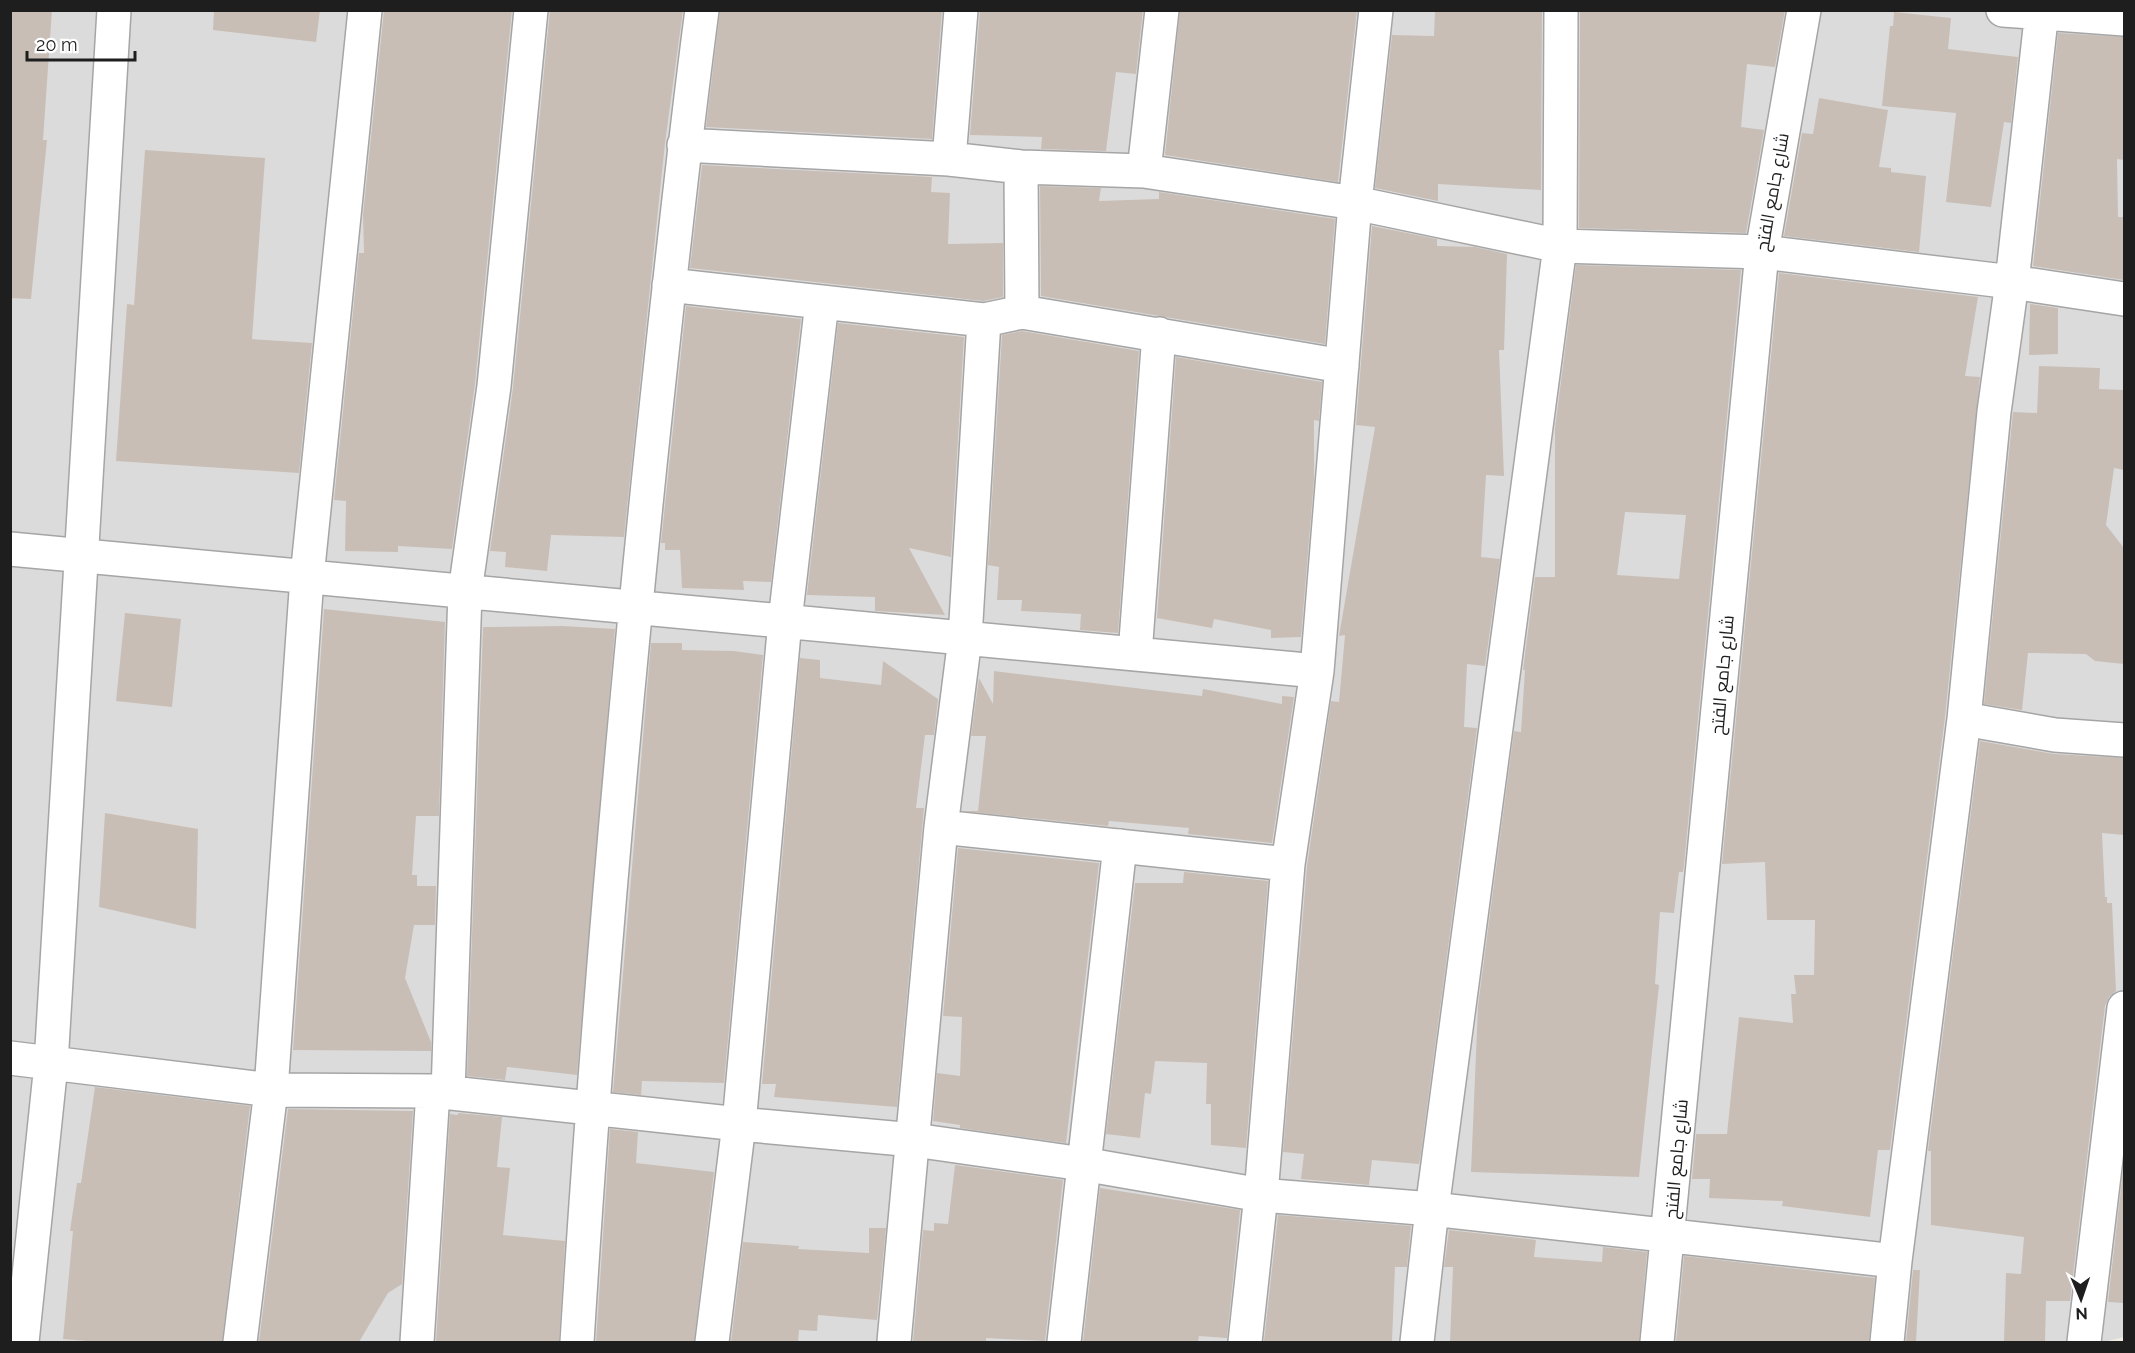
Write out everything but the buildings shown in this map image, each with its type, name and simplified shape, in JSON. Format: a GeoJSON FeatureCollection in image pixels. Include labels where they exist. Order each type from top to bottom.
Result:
{"type":"FeatureCollection","features":[{"type":"Feature","properties":{"kind":"street"},"geometry":{"type":"LineString","coordinates":[[22,1342],[51,1064],[114,10]]}},
{"type":"Feature","properties":{"kind":"street"},"geometry":{"type":"LineString","coordinates":[[240,1342],[271,1090],[307,577],[365,10]]}},
{"type":"Feature","properties":{"kind":"street"},"geometry":{"type":"LineString","coordinates":[[417,1342],[440,1092],[465,592],[494,386],[531,10]]}},
{"type":"Feature","properties":{"kind":"street"},"geometry":{"type":"LineString","coordinates":[[577,1342],[592,1107],[635,607],[684,145],[702,10]]}},
{"type":"Feature","properties":{"kind":"street"},"geometry":{"type":"LineString","coordinates":[[949,159],[961,10]]}},
{"type":"Feature","properties":{"kind":"street"},"geometry":{"type":"LineString","coordinates":[[1144,171],[1162,10]]}},
{"type":"Feature","properties":{"kind":"street"},"geometry":{"type":"LineString","coordinates":[[1245,1342],[1262,1195],[1288,864],[1317,671],[1355,203],[1376,10]]}},
{"type":"Feature","properties":{"kind":"street"},"geometry":{"type":"LineString","coordinates":[[1417,1342],[1432,1209],[1560,246],[1561,10]]}},
{"type":"Feature","properties":{"kind":"street","name":"شارع جامع الفتح"},"geometry":{"type":"LineString","coordinates":[[1656,1342],[1669,1236],[1762,252],[1804,10]]}},
{"type":"Feature","properties":{"kind":"street"},"geometry":{"type":"LineString","coordinates":[[2003,10],[2042,11],[2124,19]]}},
{"type":"Feature","properties":{"kind":"street"},"geometry":{"type":"LineString","coordinates":[[1887,1342],[1895,1261],[1964,719],[1994,412],[2012,282],[2042,11]]}},
{"type":"Feature","properties":{"kind":"street"},"geometry":{"type":"LineString","coordinates":[[684,145],[949,159],[1021,168],[1144,171],[1355,203],[1560,246],[1762,252],[2124,298]]}},
{"type":"Feature","properties":{"kind":"street"},"geometry":{"type":"LineString","coordinates":[[1021,168],[1022,312]]}},
{"type":"Feature","properties":{"kind":"street"},"geometry":{"type":"LineString","coordinates":[[669,285],[984,320],[1022,312],[1342,366]]}},
{"type":"Feature","properties":{"kind":"street"},"geometry":{"type":"LineString","coordinates":[[712,1342],[739,1124],[785,621],[822,302]]}},
{"type":"Feature","properties":{"kind":"street"},"geometry":{"type":"LineString","coordinates":[[894,1342],[941,828],[964,638],[984,320]]}},
{"type":"Feature","properties":{"kind":"street"},"geometry":{"type":"LineString","coordinates":[[1135,654],[1160,334]]}},
{"type":"Feature","properties":{"kind":"street"},"geometry":{"type":"LineString","coordinates":[[10,549],[1317,671]]}},
{"type":"Feature","properties":{"kind":"street"},"geometry":{"type":"LineString","coordinates":[[1964,719],[2055,735],[2124,740]]}},
{"type":"Feature","properties":{"kind":"street"},"geometry":{"type":"LineString","coordinates":[[941,828],[1288,864]]}},
{"type":"Feature","properties":{"kind":"street"},"geometry":{"type":"LineString","coordinates":[[1064,1342],[1120,846]]}},
{"type":"Feature","properties":{"kind":"street"},"geometry":{"type":"LineString","coordinates":[[2084,1342],[2124,1008]]}},
{"type":"Feature","properties":{"kind":"street"},"geometry":{"type":"LineString","coordinates":[[10,1058],[271,1090],[440,1092],[914,1140],[1083,1164],[1262,1195],[1432,1209],[1895,1261]]}},
{"type":"Feature","properties":{"kind":"shaded area"},"geometry":{"type":"Polygon","coordinates":[[[10,11],[2124,11],[2124,1337],[2104,1342],[11,1342],[10,11]]]}}]}
